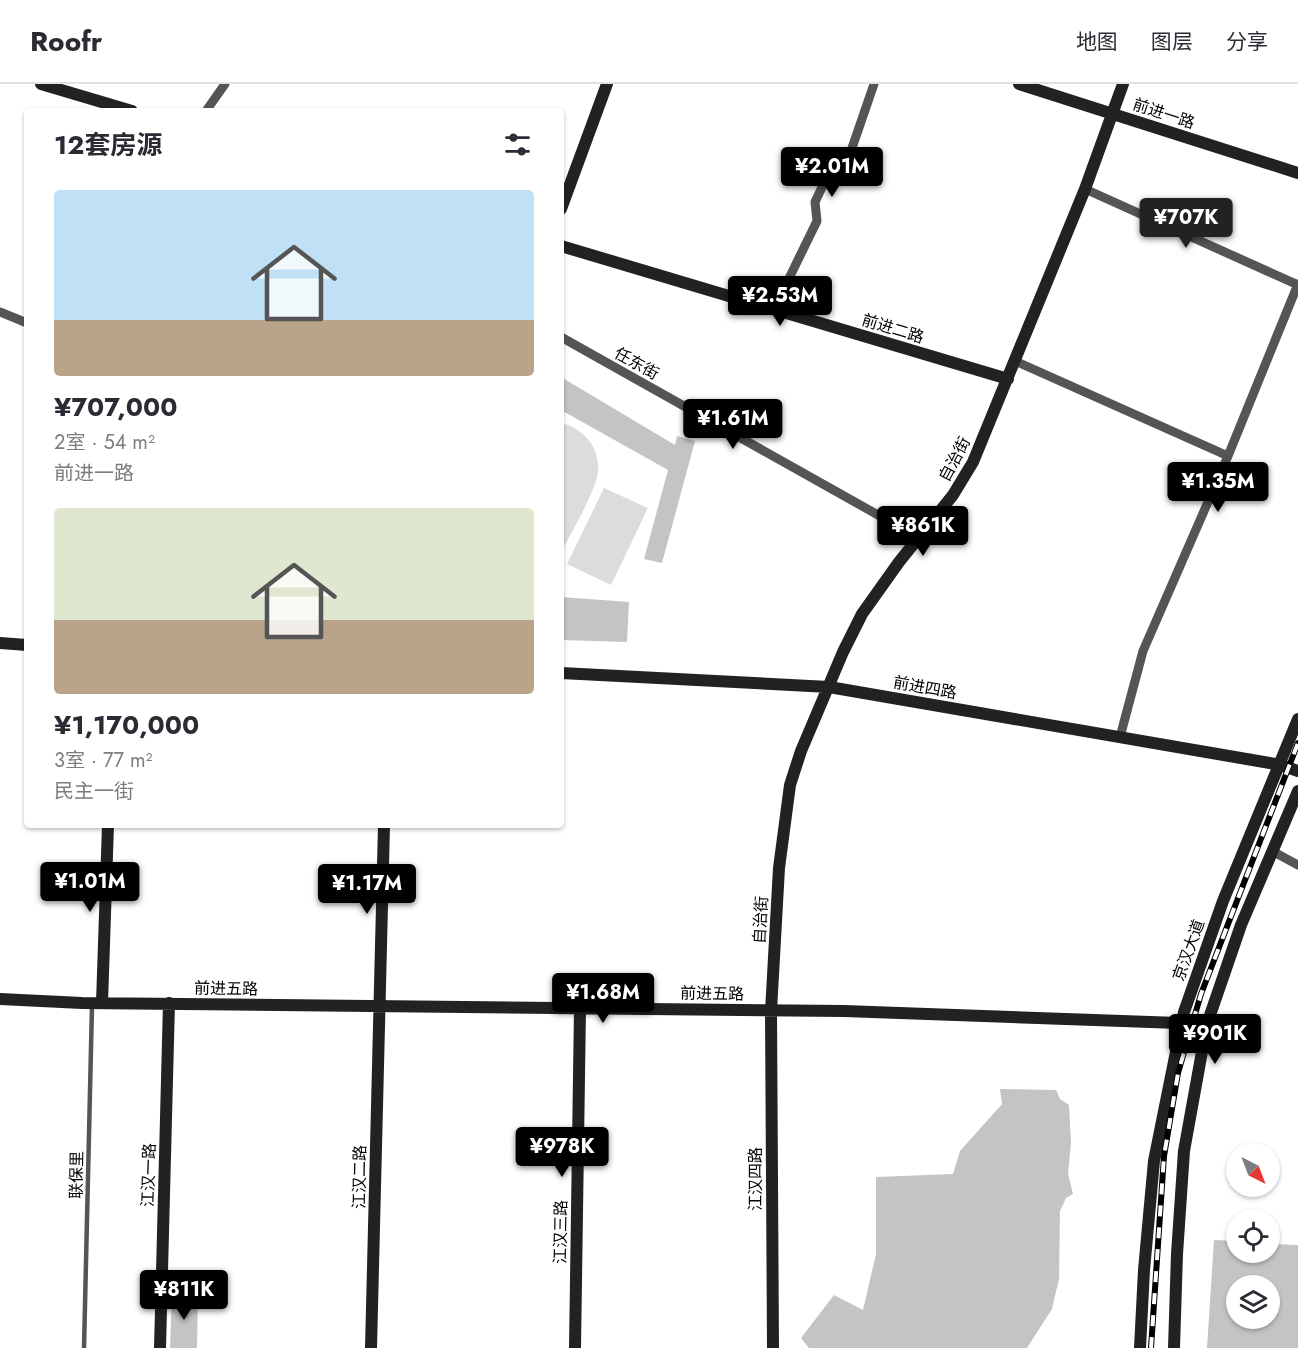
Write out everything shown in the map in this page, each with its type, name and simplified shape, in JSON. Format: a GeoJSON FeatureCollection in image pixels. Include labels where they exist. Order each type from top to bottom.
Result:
{"type":"FeatureCollection","features":[{"type":"Feature","properties":{"kind":"street"},"geometry":{"type":"LineString","coordinates":[[41,84],[122,108]]}},
{"type":"Feature","properties":{"kind":"street"},"geometry":{"type":"LineString","coordinates":[[208,108],[225,84]]}},
{"type":"Feature","properties":{"kind":"street"},"geometry":{"type":"LineString","coordinates":[[564,201],[607,84]]}},
{"type":"Feature","properties":{"kind":"street"},"geometry":{"type":"LineString","coordinates":[[774,309],[817,221],[815,202],[824,183],[842,177],[874,84]]}},
{"type":"Feature","properties":{"kind":"street","name":"前进一路"},"geometry":{"type":"LineString","coordinates":[[1019,84],[1298,172]]}},
{"type":"Feature","properties":{"kind":"street","name":"自治街"},"geometry":{"type":"LineString","coordinates":[[771,1011],[779,868],[790,785],[801,751],[843,652],[862,614],[899,562],[953,495],[973,462],[1085,189],[1123,84]]}},
{"type":"Feature","properties":{"kind":"street"},"geometry":{"type":"LineString","coordinates":[[1085,189],[1298,285],[1228,456],[1143,651],[1120,737]]}},
{"type":"Feature","properties":{"kind":"street","name":"前进二路"},"geometry":{"type":"LineString","coordinates":[[564,247],[1008,379]]}},
{"type":"Feature","properties":{"kind":"street"},"geometry":{"type":"LineString","coordinates":[[0,312],[24,322]]}},
{"type":"Feature","properties":{"kind":"street","name":"任东街"},"geometry":{"type":"LineString","coordinates":[[564,339],[919,538]]}},
{"type":"Feature","properties":{"kind":"street"},"geometry":{"type":"LineString","coordinates":[[1016,361],[1228,456]]}},
{"type":"Feature","properties":{"kind":"street"},"geometry":{"type":"LineString","coordinates":[[0,643],[24,645]]}},
{"type":"Feature","properties":{"kind":"street","name":"前进四路"},"geometry":{"type":"LineString","coordinates":[[564,674],[829,687],[1281,765],[1298,771]]}},
{"type":"Feature","properties":{"kind":"street","name":"京汉大道"},"geometry":{"type":"LineString","coordinates":[[1140,1348],[1144,1270],[1154,1161],[1181,1023],[1223,902],[1298,719]]}},
{"type":"Feature","properties":{"kind":"street"},"geometry":{"type":"LineString","coordinates":[[1174,1348],[1184,1151],[1207,1024],[1241,925],[1298,791]]}},
{"type":"Feature","properties":{"kind":"street"},"geometry":{"type":"LineString","coordinates":[[97,1003],[108,828]]}},
{"type":"Feature","properties":{"kind":"street","name":"江汉二路"},"geometry":{"type":"LineString","coordinates":[[372,1348],[384,828]]}},
{"type":"Feature","properties":{"kind":"street"},"geometry":{"type":"LineString","coordinates":[[1272,851],[1298,865]]}},
{"type":"Feature","properties":{"kind":"street","name":"前进五路"},"geometry":{"type":"LineString","coordinates":[[0,999],[97,1003],[771,1011],[1207,1024]]}},
{"type":"Feature","properties":{"kind":"street","name":"江汉一路"},"geometry":{"type":"LineString","coordinates":[[160,1348],[169,1004]]}},
{"type":"Feature","properties":{"kind":"street","name":"江汉三路"},"geometry":{"type":"LineString","coordinates":[[575,1348],[580,1008]]}},
{"type":"Feature","properties":{"kind":"street","name":"江汉四路"},"geometry":{"type":"LineString","coordinates":[[771,1011],[773,1348]]}},
{"type":"Feature","properties":{"kind":"lane","name":"联保里"},"geometry":{"type":"LineString","coordinates":[[84,1348],[97,1003]]}},
{"type":"Feature","properties":{"kind":"shaded area"},"geometry":{"type":"Polygon","coordinates":[[[564,424],[583,434],[596,454],[598,471],[588,501],[564,547],[564,424]]]}},
{"type":"Feature","properties":{"kind":"shaded area"},"geometry":{"type":"Polygon","coordinates":[[[604,488],[648,508],[611,585],[567,564],[604,488]]]}},
{"type":"Feature","properties":{"kind":"building"},"geometry":{"type":"Polygon","coordinates":[[[564,379],[675,445],[677,436],[695,441],[662,563],[644,559],[668,470],[564,412],[564,379]]]}},
{"type":"Feature","properties":{"kind":"building"},"geometry":{"type":"Polygon","coordinates":[[[564,597],[629,602],[627,642],[564,640],[564,597]]]}},
{"type":"Feature","properties":{"kind":"building"},"geometry":{"type":"Polygon","coordinates":[[[1000,1089],[1056,1090],[1060,1099],[1069,1105],[1071,1143],[1068,1174],[1073,1194],[1066,1198],[1060,1211],[1059,1279],[1052,1309],[1027,1348],[809,1348],[801,1338],[834,1295],[863,1310],[876,1254],[876,1177],[953,1174],[960,1151],[1002,1104],[1000,1089]]]}},
{"type":"Feature","properties":{"kind":"building"},"geometry":{"type":"Polygon","coordinates":[[[1214,1240],[1226,1241],[1226,1263],[1280,1263],[1280,1244],[1298,1245],[1298,1348],[1207,1348],[1214,1240]]]}},
{"type":"Feature","properties":{"kind":"building"},"geometry":{"type":"Polygon","coordinates":[[[172,1292],[198,1294],[197,1348],[170,1348],[172,1292]]]}},
{"type":"Feature","properties":{"kind":"railway"},"geometry":{"type":"LineString","coordinates":[[1151,1348],[1164,1156],[1178,1073],[1201,994],[1298,743]]}}]}
